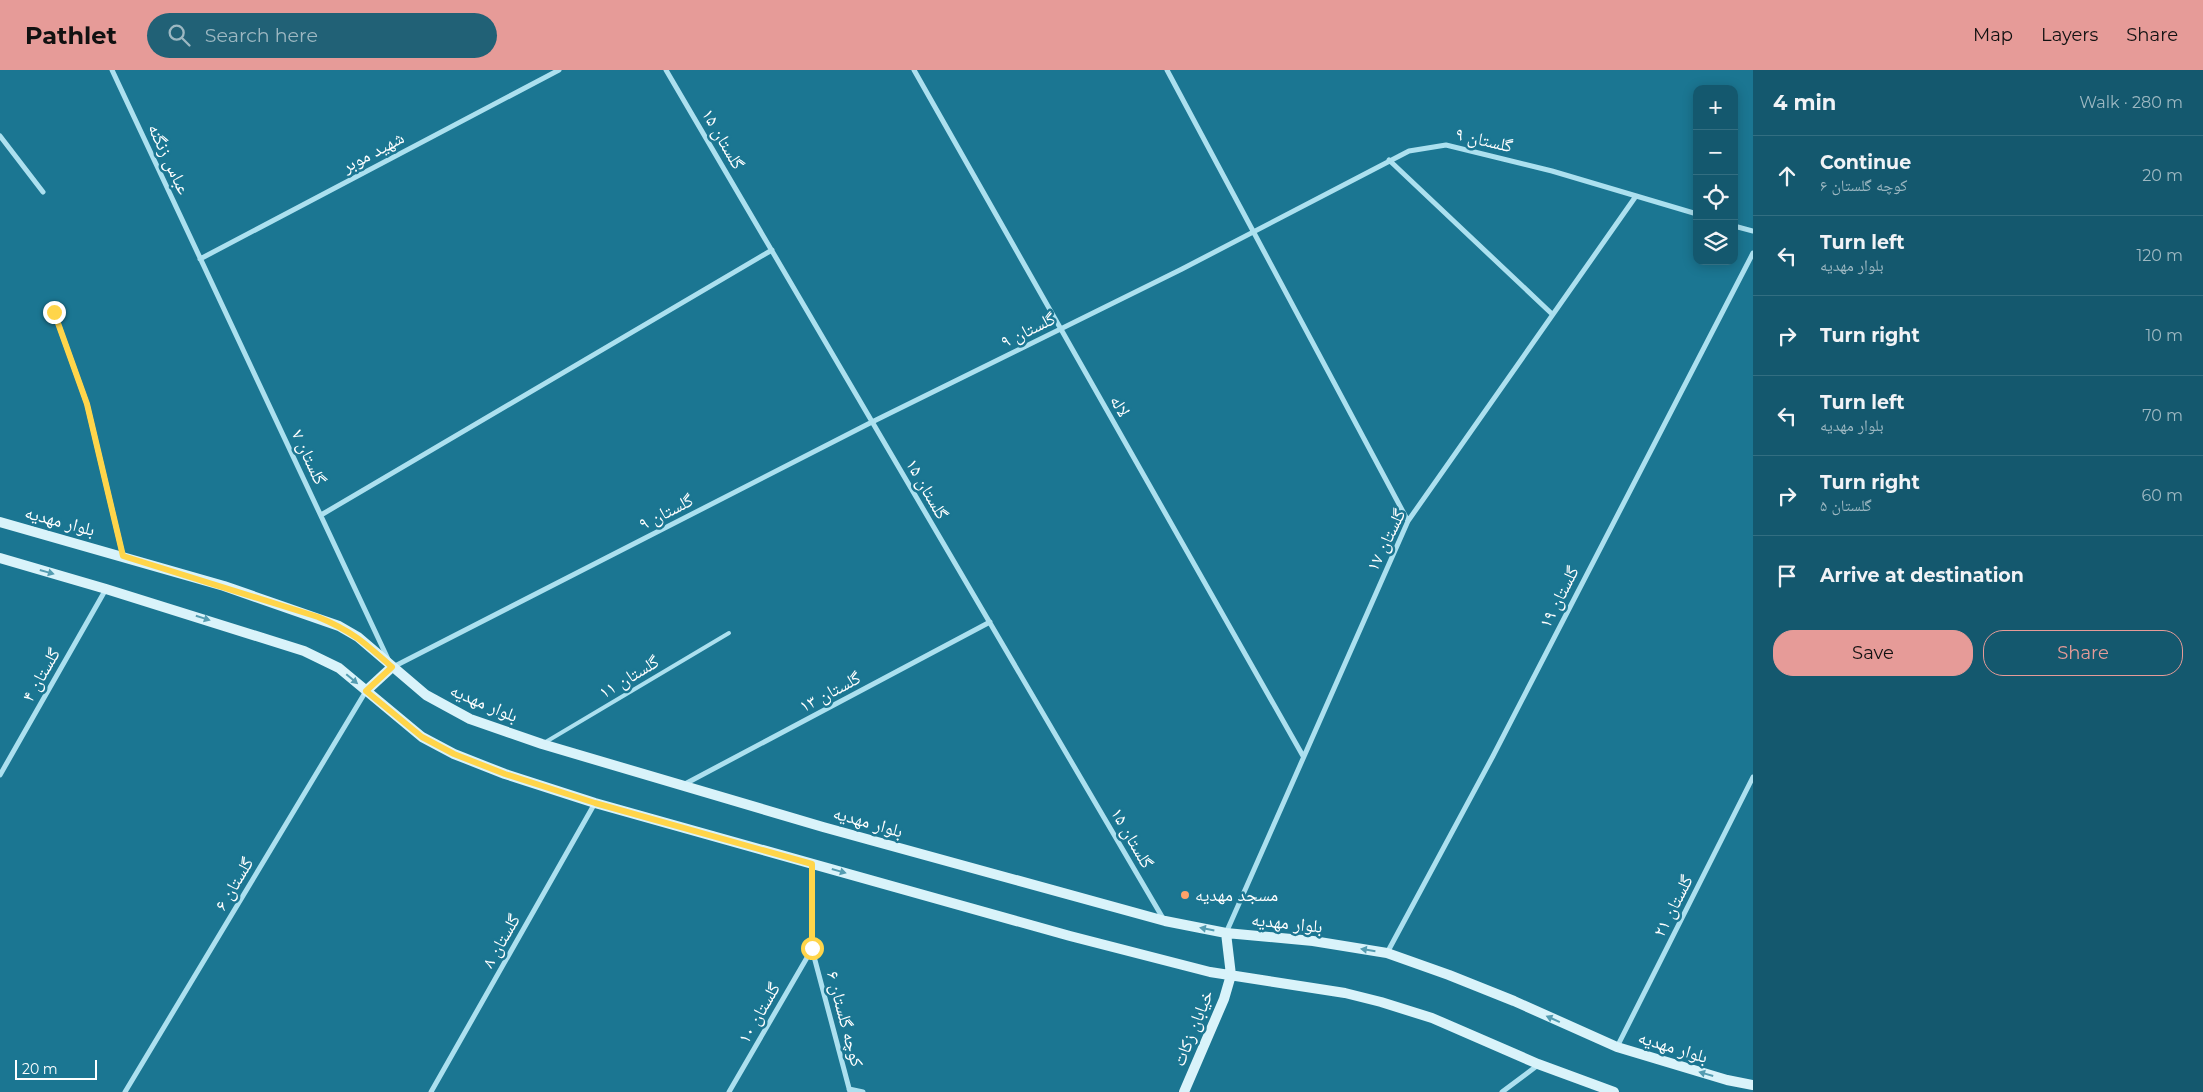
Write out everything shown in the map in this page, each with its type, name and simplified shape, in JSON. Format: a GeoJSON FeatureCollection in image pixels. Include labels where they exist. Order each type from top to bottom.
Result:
{"type":"FeatureCollection","features":[{"type":"Feature","properties":{"kind":"main road","name":"بلوار مهدیه"},"geometry":{"type":"LineString","coordinates":[[0,522],[224,586],[339,626],[358,637],[426,694],[470,719],[542,744],[842,832],[1165,921],[1226,933],[1313,941],[1387,953],[1495,993],[1617,1047],[1700,1073],[1753,1085]]}},
{"type":"Feature","properties":{"kind":"main road"},"geometry":{"type":"LineString","coordinates":[[0,558],[304,651],[339,668],[422,737],[454,754],[505,774],[595,803],[1070,936],[1231,975],[1345,993],[1381,1002],[1432,1018],[1538,1064],[1614,1092]]}},
{"type":"Feature","properties":{"kind":"main road"},"geometry":{"type":"LineString","coordinates":[[366,691],[392,667]]}},
{"type":"Feature","properties":{"kind":"main road"},"geometry":{"type":"LineString","coordinates":[[1226,933],[1231,975]]}},
{"type":"Feature","properties":{"kind":"main road","name":"خیابان زکات"},"geometry":{"type":"LineString","coordinates":[[1184,1092],[1224,999],[1231,975]]}},
{"type":"Feature","properties":{"kind":"street","name":"عباس زنگنه"},"geometry":{"type":"LineString","coordinates":[[112,70],[200,259]]}},
{"type":"Feature","properties":{"kind":"street","name":"شهید موبر"},"geometry":{"type":"LineString","coordinates":[[200,259],[558,70]]}},
{"type":"Feature","properties":{"kind":"street","name":"گلستان ۱۵"},"geometry":{"type":"LineString","coordinates":[[666,70],[1165,921]]}},
{"type":"Feature","properties":{"kind":"street","name":"لاله"},"geometry":{"type":"LineString","coordinates":[[914,70],[1303,756]]}},
{"type":"Feature","properties":{"kind":"street"},"geometry":{"type":"LineString","coordinates":[[1167,70],[1408,521]]}},
{"type":"Feature","properties":{"kind":"street"},"geometry":{"type":"LineString","coordinates":[[0,136],[43,192]]}},
{"type":"Feature","properties":{"kind":"street","name":"گلستان ۹"},"geometry":{"type":"LineString","coordinates":[[392,667],[872,422],[1253,232],[1388,160],[1409,151],[1446,145],[1552,171],[1693,213]]}},
{"type":"Feature","properties":{"kind":"street"},"geometry":{"type":"LineString","coordinates":[[1388,160],[1552,314]]}},
{"type":"Feature","properties":{"kind":"street","name":"گلستان ۱۷"},"geometry":{"type":"LineString","coordinates":[[1226,933],[1408,521],[1636,196]]}},
{"type":"Feature","properties":{"kind":"street"},"geometry":{"type":"LineString","coordinates":[[1738,227],[1753,231]]}},
{"type":"Feature","properties":{"kind":"street"},"geometry":{"type":"LineString","coordinates":[[320,515],[772,250]]}},
{"type":"Feature","properties":{"kind":"street","name":"گلستان ۱۹"},"geometry":{"type":"LineString","coordinates":[[1387,953],[1493,756],[1753,253]]}},
{"type":"Feature","properties":{"kind":"street","name":"گلستان ۷"},"geometry":{"type":"LineString","coordinates":[[200,259],[392,667]]}},
{"type":"Feature","properties":{"kind":"street"},"geometry":{"type":"LineString","coordinates":[[54,312],[87,404],[123,556]]}},
{"type":"Feature","properties":{"kind":"street","name":"گلستان ۴"},"geometry":{"type":"LineString","coordinates":[[0,775],[106,589]]}},
{"type":"Feature","properties":{"kind":"street","name":"گلستان ۱۳"},"geometry":{"type":"LineString","coordinates":[[682,786],[990,622]]}},
{"type":"Feature","properties":{"kind":"street","name":"گلستان ۶"},"geometry":{"type":"LineString","coordinates":[[125,1092],[366,691]]}},
{"type":"Feature","properties":{"kind":"street","name":"گلستان ۲۱"},"geometry":{"type":"LineString","coordinates":[[1617,1047],[1753,777]]}},
{"type":"Feature","properties":{"kind":"street","name":"گلستان ۸"},"geometry":{"type":"LineString","coordinates":[[431,1092],[595,803]]}},
{"type":"Feature","properties":{"kind":"street","name":"کوچه گلستان ۶"},"geometry":{"type":"LineString","coordinates":[[812,864],[812,948],[850,1090]]}},
{"type":"Feature","properties":{"kind":"street","name":"گلستان ۱۰"},"geometry":{"type":"LineString","coordinates":[[729,1092],[812,948]]}},
{"type":"Feature","properties":{"kind":"street"},"geometry":{"type":"LineString","coordinates":[[1502,1092],[1538,1064]]}},
{"type":"Feature","properties":{"kind":"street"},"geometry":{"type":"LineString","coordinates":[[850,1090],[864,1092]]}},
{"type":"Feature","properties":{"kind":"lane","name":"گلستان ۱۱"},"geometry":{"type":"LineString","coordinates":[[542,744],[729,633]]}},
{"type":"Feature","properties":{"kind":"place","name":"مسجد مهدیه"},"geometry":{"type":"Point","coordinates":[1185,895]}},
{"type":"Feature","properties":{"kind":"route"},"geometry":{"type":"LineString","coordinates":[[54,312],[87,404],[123,556],[224,586],[318,617],[358,637],[392,667],[366,691],[396,718],[422,737],[454,754],[505,774],[595,803],[812,864],[812,948]]}}]}
